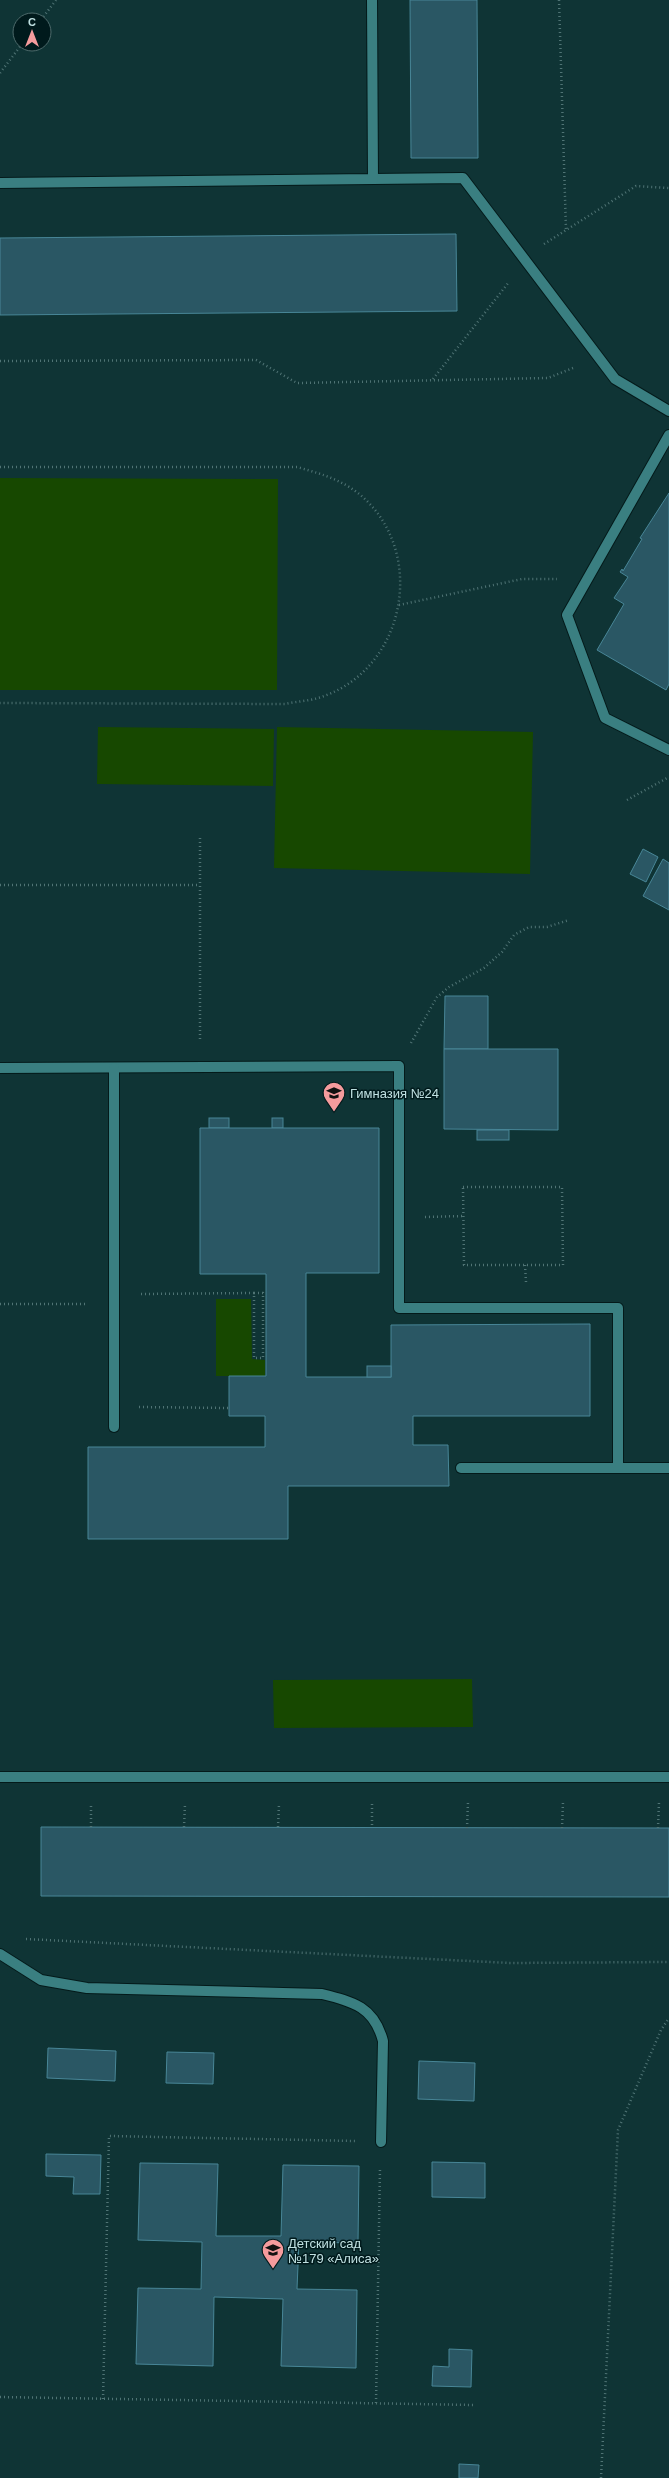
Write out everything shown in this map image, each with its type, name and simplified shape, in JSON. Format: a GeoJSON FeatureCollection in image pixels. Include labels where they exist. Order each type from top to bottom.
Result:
{"type":"FeatureCollection","features":[{"type":"Feature","properties":{"kind":"lane"},"geometry":{"type":"LineString","coordinates":[[372,0],[373,179]]}},
{"type":"Feature","properties":{"kind":"lane"},"geometry":{"type":"LineString","coordinates":[[0,183],[463,178],[615,379],[669,411]]}},
{"type":"Feature","properties":{"kind":"lane"},"geometry":{"type":"LineString","coordinates":[[669,435],[567,615],[605,718],[669,750]]}},
{"type":"Feature","properties":{"kind":"lane"},"geometry":{"type":"LineString","coordinates":[[0,1068],[399,1066],[399,1308],[618,1308],[618,1468]]}},
{"type":"Feature","properties":{"kind":"lane"},"geometry":{"type":"LineString","coordinates":[[114,1068],[114,1427]]}},
{"type":"Feature","properties":{"kind":"lane"},"geometry":{"type":"LineString","coordinates":[[461,1468],[669,1468]]}},
{"type":"Feature","properties":{"kind":"lane"},"geometry":{"type":"LineString","coordinates":[[0,1777],[669,1777]]}},
{"type":"Feature","properties":{"kind":"lane"},"geometry":{"type":"LineString","coordinates":[[0,1954],[42,1980],[87,1988],[322,1994],[348,2000],[369,2012],[379,2026],[383,2041],[380,2142]]}},
{"type":"Feature","properties":{"kind":"path"},"geometry":{"type":"LineString","coordinates":[[47,12],[56,0]]}},
{"type":"Feature","properties":{"kind":"path"},"geometry":{"type":"LineString","coordinates":[[558,0],[566,230]]}},
{"type":"Feature","properties":{"kind":"path"},"geometry":{"type":"LineString","coordinates":[[0,73],[16,52]]}},
{"type":"Feature","properties":{"kind":"path"},"geometry":{"type":"LineString","coordinates":[[0,361],[256,360],[297,383],[548,378],[599,357]]}},
{"type":"Feature","properties":{"kind":"path"},"geometry":{"type":"LineString","coordinates":[[0,467],[297,467],[335,478],[367,501],[390,533],[400,571],[399,605],[384,647],[358,676],[324,696],[285,704],[0,703]]}},
{"type":"Feature","properties":{"kind":"path"},"geometry":{"type":"LineString","coordinates":[[399,605],[522,579],[587,579]]}},
{"type":"Feature","properties":{"kind":"path"},"geometry":{"type":"LineString","coordinates":[[627,800],[669,777]]}},
{"type":"Feature","properties":{"kind":"path"},"geometry":{"type":"LineString","coordinates":[[200,838],[200,1068]]}},
{"type":"Feature","properties":{"kind":"path"},"geometry":{"type":"LineString","coordinates":[[0,885],[200,885]]}},
{"type":"Feature","properties":{"kind":"path"},"geometry":{"type":"LineString","coordinates":[[399,1066],[437,997],[449,987],[484,968],[502,952],[514,935],[529,927],[547,927],[569,920]]}},
{"type":"Feature","properties":{"kind":"path"},"geometry":{"type":"LineString","coordinates":[[463,1188],[562,1188],[563,1265],[464,1265],[463,1216],[463,1188]]}},
{"type":"Feature","properties":{"kind":"path"},"geometry":{"type":"LineString","coordinates":[[399,1217],[463,1216]]}},
{"type":"Feature","properties":{"kind":"path"},"geometry":{"type":"LineString","coordinates":[[0,1304],[254,1293],[263,1293],[263,1358],[254,1358],[254,1293]]}},
{"type":"Feature","properties":{"kind":"path"},"geometry":{"type":"LineString","coordinates":[[114,1407],[229,1408]]}},
{"type":"Feature","properties":{"kind":"path"},"geometry":{"type":"LineString","coordinates":[[91,1799],[91,1827]]}},
{"type":"Feature","properties":{"kind":"path"},"geometry":{"type":"LineString","coordinates":[[184,1827],[185,1799]]}},
{"type":"Feature","properties":{"kind":"path"},"geometry":{"type":"LineString","coordinates":[[278,1827],[279,1799]]}},
{"type":"Feature","properties":{"kind":"path"},"geometry":{"type":"LineString","coordinates":[[372,1799],[372,1827]]}},
{"type":"Feature","properties":{"kind":"path"},"geometry":{"type":"LineString","coordinates":[[467,1828],[468,1800]]}},
{"type":"Feature","properties":{"kind":"path"},"geometry":{"type":"LineString","coordinates":[[562,1828],[563,1800]]}},
{"type":"Feature","properties":{"kind":"path"},"geometry":{"type":"LineString","coordinates":[[658,1828],[659,1800]]}},
{"type":"Feature","properties":{"kind":"path"},"geometry":{"type":"LineString","coordinates":[[24,1938],[510,1963],[669,1962]]}},
{"type":"Feature","properties":{"kind":"path"},"geometry":{"type":"LineString","coordinates":[[600,2478],[618,2130],[661,2030],[669,2018]]}},
{"type":"Feature","properties":{"kind":"path"},"geometry":{"type":"LineString","coordinates":[[103,2399],[109,2136],[380,2142],[376,2403]]}},
{"type":"Feature","properties":{"kind":"path"},"geometry":{"type":"LineString","coordinates":[[0,2397],[475,2405]]}},
{"type":"Feature","properties":{"kind":"green space"},"geometry":{"type":"Polygon","coordinates":[[[0,478],[278,479],[277,690],[0,690],[0,478]]]}},
{"type":"Feature","properties":{"kind":"green space"},"geometry":{"type":"Polygon","coordinates":[[[98,727],[274,729],[273,786],[97,784],[98,727]]]}},
{"type":"Feature","properties":{"kind":"green space"},"geometry":{"type":"Polygon","coordinates":[[[277,727],[533,732],[530,874],[274,868],[277,727]]]}},
{"type":"Feature","properties":{"kind":"green space"},"geometry":{"type":"Polygon","coordinates":[[[216,1299],[251,1299],[252,1359],[265,1360],[265,1376],[216,1376],[216,1299]]]}},
{"type":"Feature","properties":{"kind":"green space"},"geometry":{"type":"Polygon","coordinates":[[[472,1679],[473,1727],[274,1728],[273,1680],[472,1679]]]}},
{"type":"Feature","properties":{"kind":"building"},"geometry":{"type":"Polygon","coordinates":[[[410,0],[477,0],[478,158],[411,158],[410,0]]]}},
{"type":"Feature","properties":{"kind":"building"},"geometry":{"type":"Polygon","coordinates":[[[456,234],[457,311],[0,315],[0,238],[456,234]]]}},
{"type":"Feature","properties":{"kind":"building"},"geometry":{"type":"Polygon","coordinates":[[[669,493],[669,684],[666,690],[597,650],[624,604],[614,598],[628,577],[620,572],[622,569],[623,571],[642,539],[640,538],[669,493]]]}},
{"type":"Feature","properties":{"kind":"building"},"geometry":{"type":"Polygon","coordinates":[[[643,849],[658,857],[646,882],[630,874],[643,849]]]}},
{"type":"Feature","properties":{"kind":"building"},"geometry":{"type":"Polygon","coordinates":[[[663,859],[669,863],[669,910],[643,896],[663,859]]]}},
{"type":"Feature","properties":{"kind":"building"},"geometry":{"type":"Polygon","coordinates":[[[445,996],[488,996],[488,1049],[444,1049],[445,996]]]}},
{"type":"Feature","properties":{"kind":"building"},"geometry":{"type":"Polygon","coordinates":[[[444,1049],[558,1049],[558,1130],[444,1129],[444,1049]]]}},
{"type":"Feature","properties":{"kind":"building"},"geometry":{"type":"Polygon","coordinates":[[[209,1118],[229,1118],[229,1128],[209,1128],[209,1118]]]}},
{"type":"Feature","properties":{"kind":"building"},"geometry":{"type":"Polygon","coordinates":[[[272,1118],[283,1118],[283,1128],[272,1128],[272,1118]]]}},
{"type":"Feature","properties":{"kind":"building"},"geometry":{"type":"Polygon","coordinates":[[[200,1128],[379,1128],[379,1273],[306,1273],[306,1377],[391,1377],[391,1325],[590,1324],[590,1416],[413,1416],[413,1445],[448,1445],[449,1486],[288,1486],[288,1539],[88,1539],[88,1447],[265,1447],[265,1416],[229,1416],[229,1376],[266,1376],[266,1274],[200,1274],[200,1128]]]}},
{"type":"Feature","properties":{"kind":"building"},"geometry":{"type":"Polygon","coordinates":[[[477,1130],[509,1130],[509,1140],[477,1140],[477,1130]]]}},
{"type":"Feature","properties":{"kind":"building"},"geometry":{"type":"Polygon","coordinates":[[[367,1366],[391,1366],[391,1377],[367,1377],[367,1366]]]}},
{"type":"Feature","properties":{"kind":"building"},"geometry":{"type":"Polygon","coordinates":[[[41,1827],[669,1828],[669,1897],[41,1896],[41,1827]]]}},
{"type":"Feature","properties":{"kind":"building"},"geometry":{"type":"Polygon","coordinates":[[[48,2048],[116,2051],[115,2081],[47,2078],[48,2048]]]}},
{"type":"Feature","properties":{"kind":"building"},"geometry":{"type":"Polygon","coordinates":[[[167,2052],[214,2053],[213,2084],[166,2083],[167,2052]]]}},
{"type":"Feature","properties":{"kind":"building"},"geometry":{"type":"Polygon","coordinates":[[[419,2061],[475,2063],[474,2101],[418,2099],[419,2061]]]}},
{"type":"Feature","properties":{"kind":"building"},"geometry":{"type":"Polygon","coordinates":[[[46,2154],[101,2155],[100,2194],[73,2194],[74,2177],[46,2176],[46,2154]]]}},
{"type":"Feature","properties":{"kind":"building"},"geometry":{"type":"Polygon","coordinates":[[[432,2162],[485,2163],[485,2198],[432,2197],[432,2162]]]}},
{"type":"Feature","properties":{"kind":"building"},"geometry":{"type":"Polygon","coordinates":[[[140,2163],[218,2164],[216,2236],[281,2236],[283,2165],[359,2166],[358,2243],[299,2242],[297,2289],[357,2290],[356,2368],[281,2366],[283,2299],[214,2297],[213,2366],[136,2364],[138,2288],[201,2289],[202,2242],[138,2240],[140,2163]]]}},
{"type":"Feature","properties":{"kind":"building"},"geometry":{"type":"Polygon","coordinates":[[[449,2349],[472,2350],[471,2387],[432,2386],[433,2366],[449,2367],[449,2349]]]}},
{"type":"Feature","properties":{"kind":"building"},"geometry":{"type":"Polygon","coordinates":[[[459,2464],[479,2465],[478,2478],[459,2478],[459,2464]]]}},
{"type":"Feature","properties":{"kind":"place","name":"Гимназия №24"},"geometry":{"type":"Point","coordinates":[334,1112]}},
{"type":"Feature","properties":{"kind":"place","name":"Детский сад №179 «Алиса»"},"geometry":{"type":"Point","coordinates":[273,2270]}}]}
